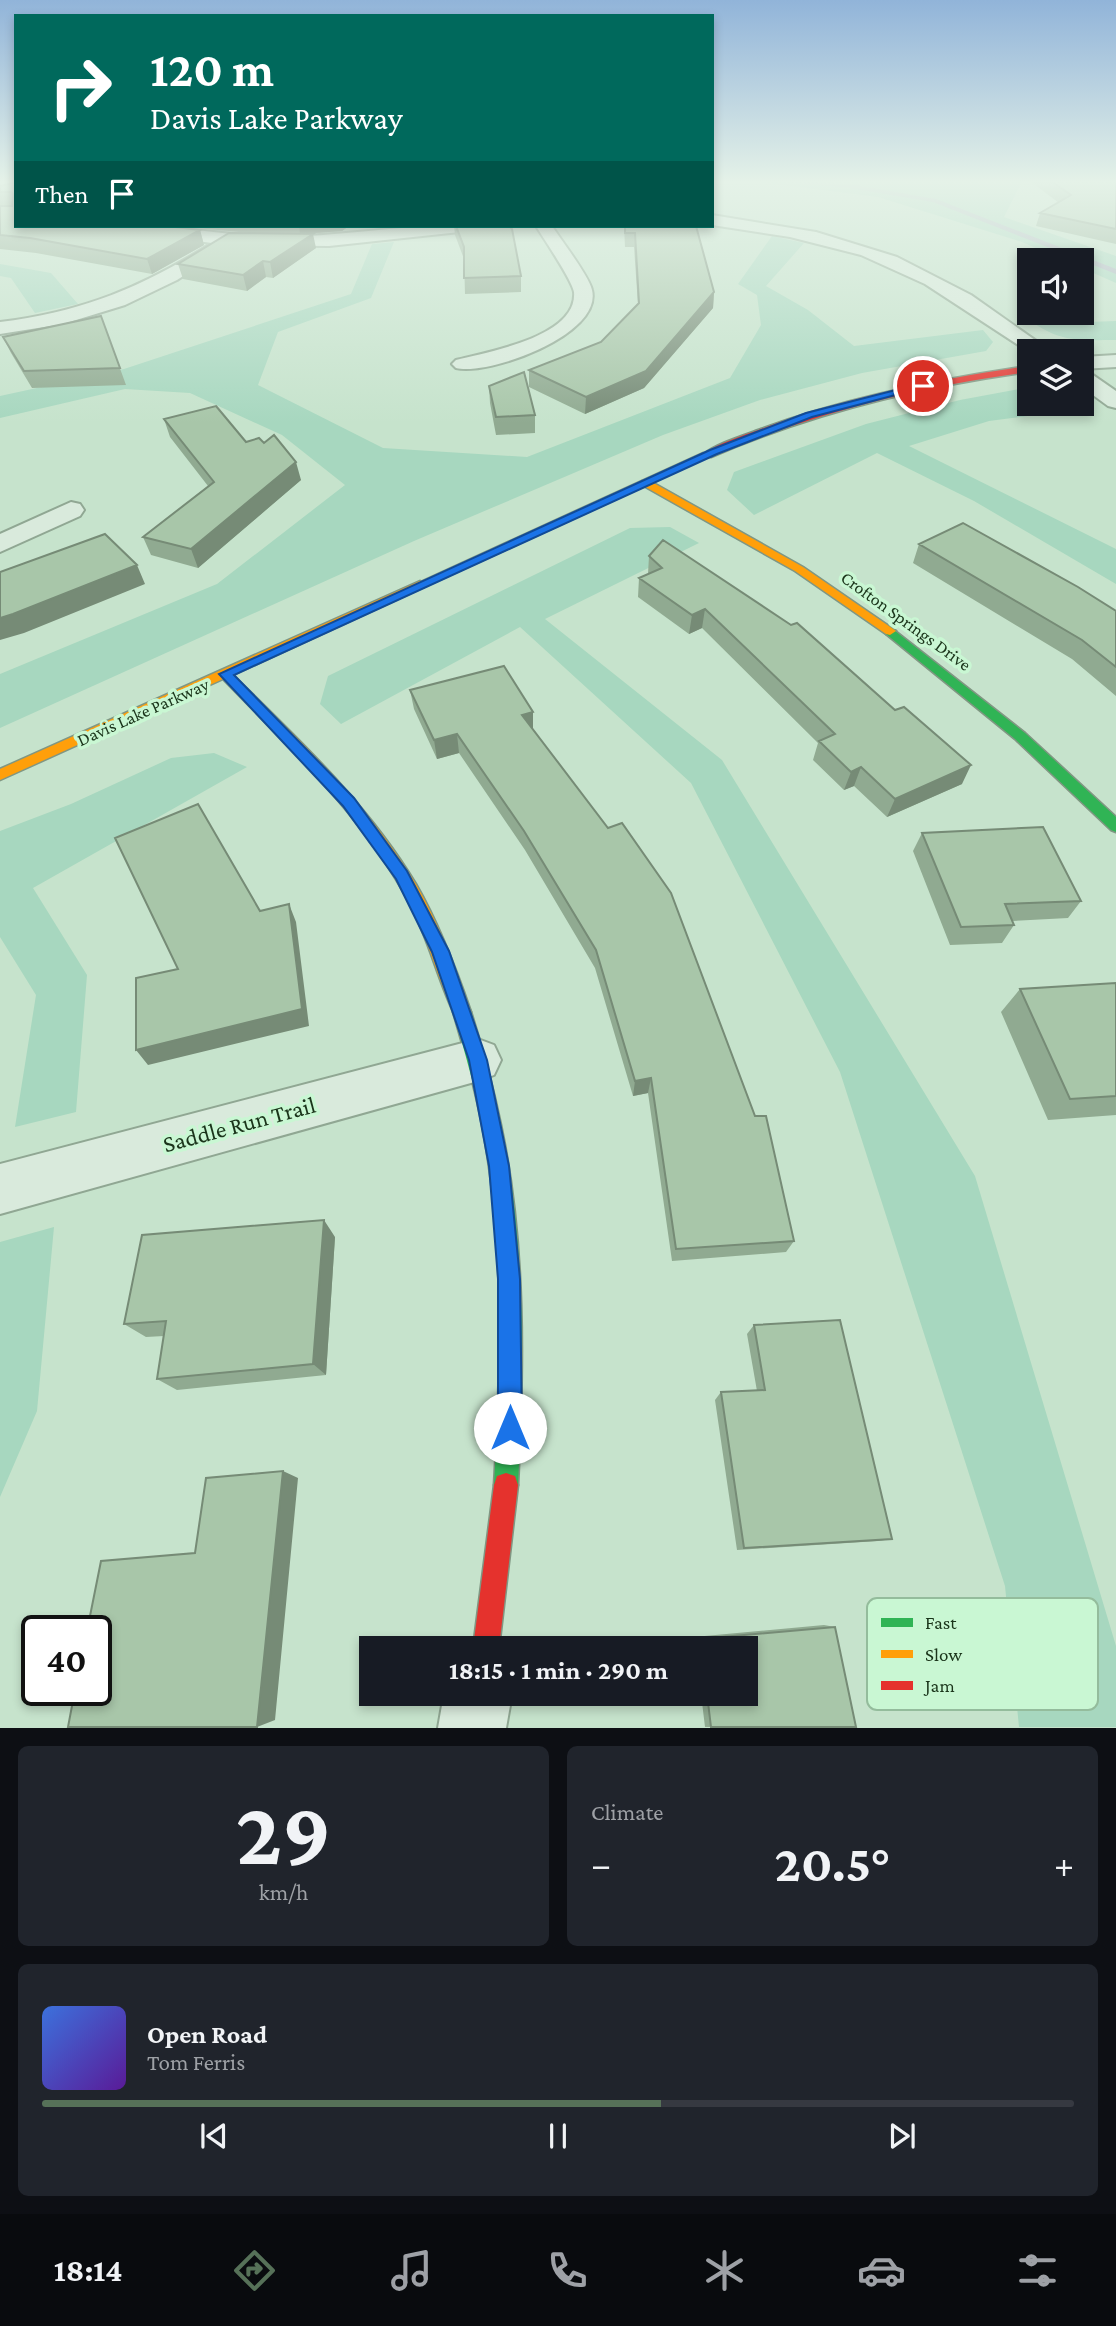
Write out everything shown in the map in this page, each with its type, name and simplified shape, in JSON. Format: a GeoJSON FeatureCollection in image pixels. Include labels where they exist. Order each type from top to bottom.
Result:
{"type":"FeatureCollection","features":[{"type":"Feature","properties":{"kind":"street"},"geometry":{"type":"LineString","coordinates":[[0,328],[74,316],[128,299],[192,262]]}},
{"type":"Feature","properties":{"kind":"street"},"geometry":{"type":"LineString","coordinates":[[463,364],[494,358],[536,344],[569,325],[586,300],[583,289],[566,262]]}},
{"type":"Feature","properties":{"kind":"street"},"geometry":{"type":"LineString","coordinates":[[892,262],[948,289],[1023,339]]}},
{"type":"Feature","properties":{"kind":"street"},"geometry":{"type":"LineString","coordinates":[[1094,362],[1116,361]]}},
{"type":"Feature","properties":{"kind":"street","name":"Davis Lake Parkway"},"geometry":{"type":"LineString","coordinates":[[0,775],[713,452],[809,415],[944,381],[1017,371]]}},
{"type":"Feature","properties":{"kind":"street"},"geometry":{"type":"LineString","coordinates":[[1094,386],[1116,401]]}},
{"type":"Feature","properties":{"kind":"street","name":"Crofton Springs Drive"},"geometry":{"type":"LineString","coordinates":[[646,483],[847,599],[958,681],[1050,761],[1116,826]]}},
{"type":"Feature","properties":{"kind":"street"},"geometry":{"type":"LineString","coordinates":[[0,544],[71,510]]}},
{"type":"Feature","properties":{"kind":"street"},"geometry":{"type":"LineString","coordinates":[[225,674],[349,802],[402,875],[441,951],[478,1060],[499,1166],[509,1279],[510,1428],[488,1636]]}},
{"type":"Feature","properties":{"kind":"street","name":"Saddle Run Trail"},"geometry":{"type":"LineString","coordinates":[[0,1189],[478,1060]]}},
{"type":"Feature","properties":{"kind":"street"},"geometry":{"type":"LineString","coordinates":[[472,1727],[476,1706]]}},
{"type":"Feature","properties":{"kind":"green space"},"geometry":{"type":"Polygon","coordinates":[[[365,262],[386,262],[371,298],[278,332],[258,385],[383,448],[527,457],[730,378],[761,325],[757,295],[738,284],[754,262],[788,262],[766,286],[808,310],[854,346],[983,330],[993,342],[986,351],[862,373],[760,400],[663,435],[414,541],[0,728],[0,674],[217,584],[345,485],[282,435],[190,393],[125,389],[0,418],[0,396],[124,369],[351,294],[365,262]]]}},
{"type":"Feature","properties":{"kind":"green space"},"geometry":{"type":"Polygon","coordinates":[[[1094,262],[1116,262],[1116,283],[1094,273],[1094,262]]]}},
{"type":"Feature","properties":{"kind":"green space"},"geometry":{"type":"Polygon","coordinates":[[[0,264],[51,273],[78,304],[35,313],[11,278],[0,276],[0,264]]]}},
{"type":"Feature","properties":{"kind":"green space"},"geometry":{"type":"Polygon","coordinates":[[[1116,321],[1116,340],[1064,337],[1037,325],[1094,325],[1094,322],[1116,321]]]}},
{"type":"Feature","properties":{"kind":"green space"},"geometry":{"type":"Polygon","coordinates":[[[1017,390],[1017,416],[1027,416],[989,421],[909,446],[1116,549],[1116,584],[974,501],[877,453],[754,515],[727,490],[734,472],[866,424],[960,400],[1017,390]]]}},
{"type":"Feature","properties":{"kind":"green space"},"geometry":{"type":"Polygon","coordinates":[[[670,527],[699,543],[545,619],[722,760],[975,1176],[1116,1646],[1116,1727],[1019,1727],[1017,1710],[1098,1710],[1098,1598],[1006,1598],[1005,1586],[840,1072],[691,783],[520,627],[341,724],[320,704],[328,676],[630,528],[670,527]]]}},
{"type":"Feature","properties":{"kind":"green space"},"geometry":{"type":"Polygon","coordinates":[[[214,753],[247,767],[33,888],[87,975],[76,1112],[15,1127],[36,995],[0,937],[0,831],[71,804],[171,758],[214,753]]]}},
{"type":"Feature","properties":{"kind":"green space"},"geometry":{"type":"Polygon","coordinates":[[[54,1227],[37,1411],[0,1497],[0,1242],[54,1227]]]}},
{"type":"Feature","properties":{"kind":"building"},"geometry":{"type":"Polygon","coordinates":[[[182,262],[262,262],[243,275],[178,264],[182,262]]]}},
{"type":"Feature","properties":{"kind":"building"},"geometry":{"type":"Polygon","coordinates":[[[464,262],[518,262],[521,276],[464,278],[464,262]]]}},
{"type":"Feature","properties":{"kind":"building"},"geometry":{"type":"Polygon","coordinates":[[[637,262],[706,262],[714,292],[646,371],[586,397],[529,370],[601,342],[639,303],[637,262]]]}},
{"type":"Feature","properties":{"kind":"building"},"geometry":{"type":"Polygon","coordinates":[[[101,316],[120,368],[24,371],[3,337],[101,316]]]}},
{"type":"Feature","properties":{"kind":"building"},"geometry":{"type":"Polygon","coordinates":[[[524,372],[535,415],[496,417],[489,386],[524,372]]]}},
{"type":"Feature","properties":{"kind":"building"},"geometry":{"type":"Polygon","coordinates":[[[216,406],[246,442],[259,438],[264,443],[274,435],[296,462],[191,549],[143,537],[214,482],[164,419],[216,406]]]}},
{"type":"Feature","properties":{"kind":"building"},"geometry":{"type":"Polygon","coordinates":[[[963,523],[1116,611],[1116,667],[1082,640],[919,544],[963,523]]]}},
{"type":"Feature","properties":{"kind":"building"},"geometry":{"type":"Polygon","coordinates":[[[105,534],[137,565],[0,618],[0,572],[105,534]]]}},
{"type":"Feature","properties":{"kind":"building"},"geometry":{"type":"Polygon","coordinates":[[[663,540],[791,625],[797,623],[895,710],[904,707],[971,765],[895,799],[861,767],[851,772],[819,741],[835,734],[705,609],[692,615],[639,578],[662,568],[649,556],[663,540]]]}},
{"type":"Feature","properties":{"kind":"building"},"geometry":{"type":"Polygon","coordinates":[[[504,666],[533,712],[522,715],[608,828],[622,823],[671,893],[755,1116],[766,1116],[794,1241],[676,1249],[651,1078],[635,1081],[596,950],[524,831],[457,734],[434,740],[410,690],[504,666]]]}},
{"type":"Feature","properties":{"kind":"building"},"geometry":{"type":"Polygon","coordinates":[[[198,804],[260,911],[289,904],[302,1009],[136,1050],[136,978],[178,969],[115,838],[198,804]]]}},
{"type":"Feature","properties":{"kind":"building"},"geometry":{"type":"Polygon","coordinates":[[[1043,827],[1081,901],[1005,904],[1014,925],[961,927],[922,833],[1043,827]]]}},
{"type":"Feature","properties":{"kind":"building"},"geometry":{"type":"Polygon","coordinates":[[[1116,983],[1116,1096],[1070,1099],[1020,989],[1116,983]]]}},
{"type":"Feature","properties":{"kind":"building"},"geometry":{"type":"Polygon","coordinates":[[[324,1220],[313,1364],[157,1379],[166,1321],[124,1324],[142,1235],[324,1220]]]}},
{"type":"Feature","properties":{"kind":"building"},"geometry":{"type":"Polygon","coordinates":[[[840,1320],[892,1539],[744,1548],[721,1392],[765,1390],[754,1325],[840,1320]]]}},
{"type":"Feature","properties":{"kind":"building"},"geometry":{"type":"Polygon","coordinates":[[[283,1471],[257,1727],[68,1727],[72,1706],[112,1706],[112,1615],[90,1615],[101,1561],[195,1553],[206,1478],[283,1471]]]}},
{"type":"Feature","properties":{"kind":"building"},"geometry":{"type":"Polygon","coordinates":[[[835,1627],[856,1727],[711,1727],[708,1706],[758,1706],[758,1636],[734,1636],[835,1627]]]}},
{"type":"Feature","properties":{"kind":"waterway"},"geometry":{"type":"LineString","coordinates":[[1090,262],[1116,272]]}},
{"type":"Feature","properties":{"kind":"traffic: fast"},"geometry":{"type":"LineString","coordinates":[[420,585],[707,455]]}},
{"type":"Feature","properties":{"kind":"traffic: fast"},"geometry":{"type":"LineString","coordinates":[[890,631],[1020,736],[1116,826]]}},
{"type":"Feature","properties":{"kind":"traffic: fast"},"geometry":{"type":"LineString","coordinates":[[462,1012],[492,1127],[507,1246],[511,1366],[506,1485]]}},
{"type":"Feature","properties":{"kind":"traffic: slow"},"geometry":{"type":"LineString","coordinates":[[646,483],[799,569],[890,631]]}},
{"type":"Feature","properties":{"kind":"traffic: slow"},"geometry":{"type":"LineString","coordinates":[[0,775],[420,585]]}},
{"type":"Feature","properties":{"kind":"traffic: slow"},"geometry":{"type":"LineString","coordinates":[[225,674],[325,776],[371,830],[410,889],[425,918],[462,1012]]}},
{"type":"Feature","properties":{"kind":"traffic: jam"},"geometry":{"type":"LineString","coordinates":[[707,455],[785,424],[865,400],[946,382],[1017,371]]}},
{"type":"Feature","properties":{"kind":"traffic: jam"},"geometry":{"type":"LineString","coordinates":[[487,1636],[506,1485]]}},
{"type":"Feature","properties":{"kind":"route"},"geometry":{"type":"LineString","coordinates":[[510,1428],[509,1279],[499,1166],[478,1060],[441,951],[402,875],[349,802],[225,674],[713,452],[809,415],[923,386]]}}]}
